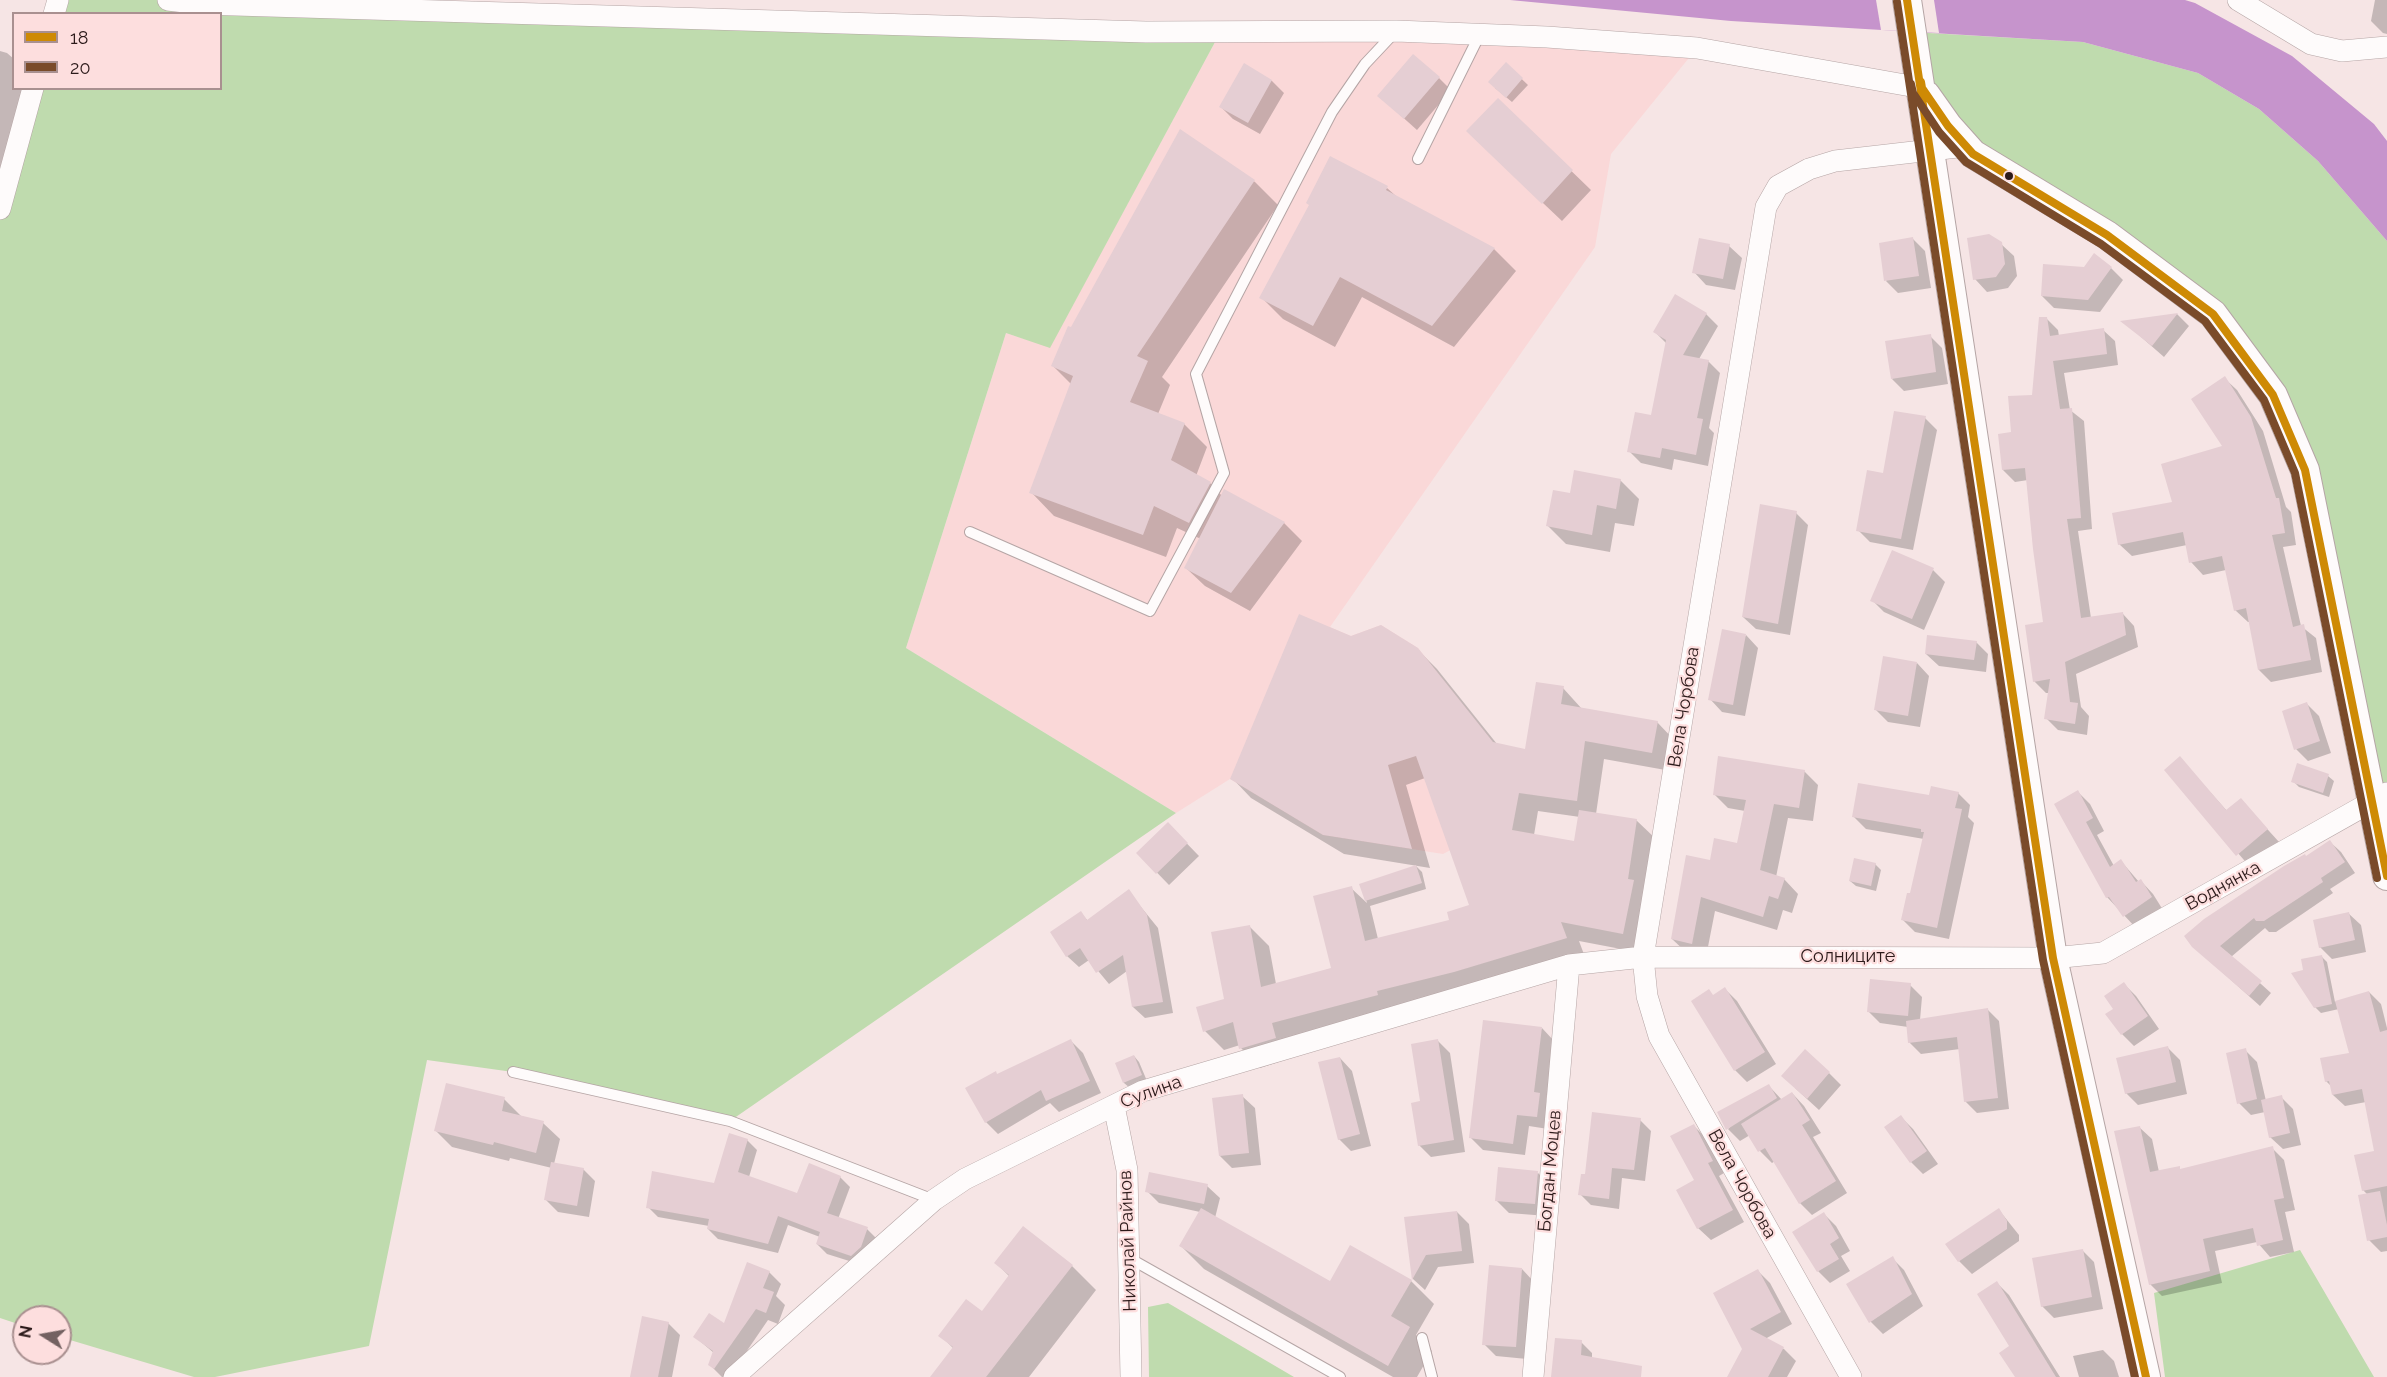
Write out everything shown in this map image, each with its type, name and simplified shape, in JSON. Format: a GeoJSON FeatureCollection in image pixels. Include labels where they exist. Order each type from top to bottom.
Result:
{"type":"FeatureCollection","features":[{"type":"Feature","properties":{"kind":"street"},"geometry":{"type":"LineString","coordinates":[[168,0],[202,4],[1146,32],[1396,31],[1480,34],[1697,48],[1922,88],[1948,126],[1973,154],[2107,235],[2213,314],[2273,395],[2306,470],[2379,798],[2387,876]]}},
{"type":"Feature","properties":{"kind":"street"},"geometry":{"type":"LineString","coordinates":[[1907,0],[2053,958],[2146,1377]]}},
{"type":"Feature","properties":{"kind":"street"},"geometry":{"type":"LineString","coordinates":[[2238,0],[2311,44],[2342,51],[2387,47]]}},
{"type":"Feature","properties":{"kind":"street"},"geometry":{"type":"LineString","coordinates":[[0,209],[32,90]]}},
{"type":"Feature","properties":{"kind":"street","name":"Вела Чорбова"},"geometry":{"type":"LineString","coordinates":[[1851,1377],[1659,1036],[1647,996],[1643,957],[1766,207],[1778,186],[1809,169],[1835,161],[1966,146]]}},
{"type":"Feature","properties":{"kind":"street","name":"Воднянка"},"geometry":{"type":"LineString","coordinates":[[2053,958],[2103,953],[2379,798]]}},
{"type":"Feature","properties":{"kind":"street","name":"Солниците"},"geometry":{"type":"LineString","coordinates":[[1643,957],[2053,958]]}},
{"type":"Feature","properties":{"kind":"street","name":"Сулина"},"geometry":{"type":"LineString","coordinates":[[734,1377],[934,1200],[966,1179],[1143,1091],[1569,965],[1643,957]]}},
{"type":"Feature","properties":{"kind":"street","name":"Богдан Моцев"},"geometry":{"type":"LineString","coordinates":[[1533,1377],[1569,965]]}},
{"type":"Feature","properties":{"kind":"street","name":"Николай Райнов"},"geometry":{"type":"LineString","coordinates":[[1114,1106],[1127,1170],[1131,1377]]}},
{"type":"Feature","properties":{"kind":"lane"},"geometry":{"type":"LineString","coordinates":[[970,532],[1150,611],[1224,473],[1196,374],[1332,112],[1365,64],[1396,31]]}},
{"type":"Feature","properties":{"kind":"lane"},"geometry":{"type":"LineString","coordinates":[[1418,159],[1480,34]]}},
{"type":"Feature","properties":{"kind":"lane"},"geometry":{"type":"LineString","coordinates":[[513,1072],[730,1121],[934,1200]]}},
{"type":"Feature","properties":{"kind":"lane"},"geometry":{"type":"LineString","coordinates":[[1128,1258],[1340,1377]]}},
{"type":"Feature","properties":{"kind":"lane"},"geometry":{"type":"LineString","coordinates":[[1422,1338],[1432,1377]]}},
{"type":"Feature","properties":{"kind":"shaded area"},"geometry":{"type":"Polygon","coordinates":[[[1510,0],[2185,0],[2195,3],[2292,56],[2374,124],[2387,141],[2387,241],[2318,161],[2259,109],[2198,73],[2083,42],[1731,21],[1510,0]]]}},
{"type":"Feature","properties":{"kind":"shaded area"},"geometry":{"type":"Polygon","coordinates":[[[1221,31],[1697,48],[1611,154],[1595,247],[1330,627],[1351,636],[1381,625],[1418,648],[1493,742],[1494,788],[1483,833],[1443,854],[1323,835],[1230,779],[1176,813],[906,648],[1006,333],[1050,347],[1221,31]]]}},
{"type":"Feature","properties":{"kind":"green space"},"geometry":{"type":"Polygon","coordinates":[[[58,0],[168,0],[1221,31],[1050,348],[1006,333],[906,648],[1176,813],[730,1121],[513,1072],[427,1060],[369,1346],[215,1377],[194,1377],[72,1341],[72,1305],[12,1305],[12,1322],[0,1318],[0,209],[33,90],[222,90],[222,12],[54,12],[58,0]]]}},
{"type":"Feature","properties":{"kind":"green space"},"geometry":{"type":"Polygon","coordinates":[[[1911,32],[2083,42],[2198,73],[2259,109],[2318,161],[2387,241],[2387,793],[2372,803],[2305,470],[2213,313],[1948,126],[1911,32]]]}},
{"type":"Feature","properties":{"kind":"green space"},"geometry":{"type":"Polygon","coordinates":[[[2300,1250],[2374,1377],[2165,1377],[2154,1293],[2300,1250]]]}},
{"type":"Feature","properties":{"kind":"green space"},"geometry":{"type":"Polygon","coordinates":[[[1168,1303],[1294,1377],[1149,1377],[1148,1307],[1168,1303]]]}},
{"type":"Feature","properties":{"kind":"pier"},"geometry":{"type":"Polygon","coordinates":[[[1876,0],[1934,0],[1939,33],[1881,30],[1876,0]]]}},
{"type":"Feature","properties":{"kind":"building"},"geometry":{"type":"Polygon","coordinates":[[[1413,54],[1440,77],[1404,119],[1377,96],[1413,54]]]}},
{"type":"Feature","properties":{"kind":"building"},"geometry":{"type":"Polygon","coordinates":[[[1506,62],[1523,78],[1506,98],[1488,82],[1506,62]]]}},
{"type":"Feature","properties":{"kind":"building"},"geometry":{"type":"Polygon","coordinates":[[[1244,63],[1272,80],[1248,123],[1219,107],[1244,63]]]}},
{"type":"Feature","properties":{"kind":"building"},"geometry":{"type":"Polygon","coordinates":[[[1498,98],[1573,170],[1542,204],[1466,131],[1498,98]]]}},
{"type":"Feature","properties":{"kind":"building"},"geometry":{"type":"Polygon","coordinates":[[[1180,129],[1255,180],[1137,356],[1148,361],[1130,402],[1185,423],[1171,460],[1211,482],[1189,523],[1154,506],[1143,535],[1029,493],[1073,376],[1051,366],[1068,326],[1071,327],[1180,129]]]}},
{"type":"Feature","properties":{"kind":"building"},"geometry":{"type":"Polygon","coordinates":[[[1330,156],[1388,186],[1386,190],[1495,248],[1432,326],[1340,277],[1313,326],[1259,298],[1309,205],[1306,203],[1330,156]]]}},
{"type":"Feature","properties":{"kind":"building"},"geometry":{"type":"Polygon","coordinates":[[[1989,234],[2002,242],[2005,264],[1996,277],[1973,280],[1967,238],[1989,234]]]}},
{"type":"Feature","properties":{"kind":"building"},"geometry":{"type":"Polygon","coordinates":[[[1913,237],[1919,276],[1884,281],[1879,243],[1913,237]]]}},
{"type":"Feature","properties":{"kind":"building"},"geometry":{"type":"Polygon","coordinates":[[[1699,238],[1730,244],[1723,279],[1692,273],[1699,238]]]}},
{"type":"Feature","properties":{"kind":"building"},"geometry":{"type":"Polygon","coordinates":[[[2094,253],[2112,267],[2088,300],[2041,296],[2043,264],[2084,267],[2094,253]]]}},
{"type":"Feature","properties":{"kind":"building"},"geometry":{"type":"Polygon","coordinates":[[[1675,294],[1707,313],[1683,355],[1709,360],[1697,418],[1703,419],[1696,455],[1662,448],[1660,458],[1627,452],[1635,412],[1651,415],[1666,340],[1653,332],[1675,294]]]}},
{"type":"Feature","properties":{"kind":"building"},"geometry":{"type":"Polygon","coordinates":[[[2178,313],[2152,346],[2120,321],[2178,313]]]}},
{"type":"Feature","properties":{"kind":"building"},"geometry":{"type":"Polygon","coordinates":[[[2039,317],[2047,317],[2050,336],[2104,328],[2107,354],[2053,361],[2060,409],[2072,408],[2081,518],[2067,519],[2081,618],[2123,612],[2126,635],[2065,662],[2070,702],[2078,703],[2075,724],[2044,719],[2050,679],[2033,682],[2025,625],[2043,622],[2025,468],[2002,470],[1998,434],[2011,432],[2008,396],[2032,395],[2039,317]]]}},
{"type":"Feature","properties":{"kind":"building"},"geometry":{"type":"Polygon","coordinates":[[[1931,334],[1936,372],[1891,379],[1885,341],[1931,334]]]}},
{"type":"Feature","properties":{"kind":"building"},"geometry":{"type":"Polygon","coordinates":[[[2225,376],[2251,417],[2276,498],[2279,498],[2285,533],[2272,535],[2293,627],[2304,624],[2311,660],[2258,670],[2246,608],[2234,611],[2222,556],[2189,563],[2183,532],[2118,545],[2112,513],[2172,502],[2161,464],[2222,446],[2191,399],[2225,376]]]}},
{"type":"Feature","properties":{"kind":"building"},"geometry":{"type":"Polygon","coordinates":[[[1894,411],[1926,416],[1901,539],[1856,531],[1867,470],[1883,473],[1894,411]]]}},
{"type":"Feature","properties":{"kind":"building"},"geometry":{"type":"Polygon","coordinates":[[[1574,470],[1621,479],[1616,509],[1597,505],[1592,535],[1546,526],[1553,490],[1570,493],[1574,470]]]}},
{"type":"Feature","properties":{"kind":"building"},"geometry":{"type":"Polygon","coordinates":[[[1224,489],[1285,522],[1231,593],[1184,568],[1224,489]]]}},
{"type":"Feature","properties":{"kind":"building"},"geometry":{"type":"Polygon","coordinates":[[[1760,504],[1797,511],[1778,624],[1742,617],[1760,504]]]}},
{"type":"Feature","properties":{"kind":"building"},"geometry":{"type":"Polygon","coordinates":[[[1892,550],[1934,568],[1912,619],[1870,601],[1892,550]]]}},
{"type":"Feature","properties":{"kind":"building"},"geometry":{"type":"Polygon","coordinates":[[[1299,614],[1351,636],[1381,625],[1418,648],[1493,742],[1525,749],[1536,682],[1564,686],[1561,704],[1658,721],[1652,753],[1585,741],[1577,801],[1519,793],[1512,830],[1574,841],[1579,810],[1637,819],[1628,879],[1634,880],[1623,934],[1561,922],[1567,938],[1454,972],[1377,991],[1378,995],[1272,1023],[1276,1038],[1239,1049],[1233,1022],[1203,1032],[1196,1007],[1224,999],[1211,932],[1250,925],[1261,987],[1331,968],[1313,896],[1352,886],[1365,941],[1449,920],[1447,912],[1469,905],[1416,756],[1388,765],[1412,849],[1323,835],[1230,779],[1299,614]]]}},
{"type":"Feature","properties":{"kind":"building"},"geometry":{"type":"Polygon","coordinates":[[[1722,629],[1746,634],[1733,705],[1708,700],[1722,629]]]}},
{"type":"Feature","properties":{"kind":"building"},"geometry":{"type":"Polygon","coordinates":[[[1927,635],[1977,641],[1974,660],[1925,654],[1927,635]]]}},
{"type":"Feature","properties":{"kind":"building"},"geometry":{"type":"Polygon","coordinates":[[[1883,656],[1917,662],[1908,716],[1874,710],[1883,656]]]}},
{"type":"Feature","properties":{"kind":"building"},"geometry":{"type":"Polygon","coordinates":[[[2307,702],[2320,741],[2294,750],[2282,711],[2307,702]]]}},
{"type":"Feature","properties":{"kind":"building"},"geometry":{"type":"Polygon","coordinates":[[[1718,756],[1805,770],[1799,808],[1774,804],[1760,870],[1785,878],[1778,899],[1769,896],[1763,917],[1701,897],[1692,944],[1671,939],[1686,855],[1710,860],[1714,838],[1737,843],[1746,800],[1713,795],[1718,756]]]}},
{"type":"Feature","properties":{"kind":"building"},"geometry":{"type":"Polygon","coordinates":[[[2180,756],[2226,810],[2241,798],[2268,829],[2236,856],[2164,770],[2180,756]]]}},
{"type":"Feature","properties":{"kind":"building"},"geometry":{"type":"Polygon","coordinates":[[[2297,763],[2329,774],[2323,793],[2291,782],[2297,763]]]}},
{"type":"Feature","properties":{"kind":"building"},"geometry":{"type":"Polygon","coordinates":[[[1858,783],[1929,795],[1931,786],[1959,792],[1955,808],[1962,809],[1937,928],[1901,920],[1907,893],[1910,893],[1924,832],[1921,832],[1921,829],[1852,817],[1858,783]]]}},
{"type":"Feature","properties":{"kind":"building"},"geometry":{"type":"Polygon","coordinates":[[[2078,790],[2093,818],[2086,822],[2110,867],[2121,859],[2136,882],[2141,879],[2152,897],[2123,917],[2109,897],[2106,898],[2054,804],[2078,790]]]}},
{"type":"Feature","properties":{"kind":"building"},"geometry":{"type":"Polygon","coordinates":[[[1168,822],[1188,843],[1156,874],[1136,853],[1168,822]]]}},
{"type":"Feature","properties":{"kind":"building"},"geometry":{"type":"Polygon","coordinates":[[[2330,840],[2345,862],[2321,878],[2323,882],[2264,921],[2256,921],[2254,918],[2220,946],[2262,981],[2249,996],[2192,947],[2184,936],[2204,919],[2284,866],[2305,854],[2306,856],[2330,840]]]}},
{"type":"Feature","properties":{"kind":"building"},"geometry":{"type":"Polygon","coordinates":[[[1854,858],[1876,863],[1871,886],[1849,881],[1854,858]]]}},
{"type":"Feature","properties":{"kind":"building"},"geometry":{"type":"Polygon","coordinates":[[[1416,865],[1422,883],[1365,901],[1359,884],[1416,865]]]}},
{"type":"Feature","properties":{"kind":"building"},"geometry":{"type":"Polygon","coordinates":[[[1129,889],[1147,915],[1163,1002],[1132,1007],[1123,955],[1096,973],[1080,948],[1066,957],[1050,932],[1081,911],[1087,920],[1129,889]]]}},
{"type":"Feature","properties":{"kind":"building"},"geometry":{"type":"Polygon","coordinates":[[[2349,912],[2355,940],[2319,948],[2313,920],[2349,912]]]}},
{"type":"Feature","properties":{"kind":"building"},"geometry":{"type":"Polygon","coordinates":[[[2322,955],[2332,1004],[2314,1008],[2291,973],[2303,970],[2301,959],[2322,955]]]}},
{"type":"Feature","properties":{"kind":"building"},"geometry":{"type":"Polygon","coordinates":[[[1870,979],[1911,983],[1908,1016],[1867,1012],[1870,979]]]}},
{"type":"Feature","properties":{"kind":"building"},"geometry":{"type":"Polygon","coordinates":[[[2124,982],[2148,1016],[2121,1035],[2105,1014],[2113,1009],[2104,996],[2124,982]]]}},
{"type":"Feature","properties":{"kind":"building"},"geometry":{"type":"Polygon","coordinates":[[[1725,987],[1765,1052],[1734,1071],[1691,1001],[1709,989],[1713,995],[1725,987]]]}},
{"type":"Feature","properties":{"kind":"building"},"geometry":{"type":"Polygon","coordinates":[[[2369,991],[2380,1032],[2387,1030],[2387,1186],[2362,1191],[2354,1155],[2374,1151],[2362,1089],[2332,1095],[2329,1081],[2325,1082],[2320,1058],[2349,1053],[2335,1001],[2369,991]]]}},
{"type":"Feature","properties":{"kind":"building"},"geometry":{"type":"Polygon","coordinates":[[[1988,1008],[1998,1098],[1964,1102],[1957,1037],[1908,1043],[1906,1021],[1988,1008]]]}},
{"type":"Feature","properties":{"kind":"building"},"geometry":{"type":"Polygon","coordinates":[[[1483,1020],[1542,1027],[1534,1092],[1540,1093],[1537,1117],[1517,1115],[1513,1144],[1469,1138],[1483,1020]]]}},
{"type":"Feature","properties":{"kind":"building"},"geometry":{"type":"Polygon","coordinates":[[[1071,1039],[1090,1081],[1046,1101],[1041,1090],[985,1123],[965,1088],[996,1071],[997,1074],[1071,1039]]]}},
{"type":"Feature","properties":{"kind":"building"},"geometry":{"type":"Polygon","coordinates":[[[1438,1039],[1454,1140],[1418,1146],[1411,1103],[1420,1101],[1411,1044],[1438,1039]]]}},
{"type":"Feature","properties":{"kind":"building"},"geometry":{"type":"Polygon","coordinates":[[[2168,1046],[2176,1082],[2125,1094],[2116,1058],[2168,1046]]]}},
{"type":"Feature","properties":{"kind":"building"},"geometry":{"type":"Polygon","coordinates":[[[2246,1048],[2257,1099],[2237,1104],[2226,1053],[2246,1048]]]}},
{"type":"Feature","properties":{"kind":"building"},"geometry":{"type":"Polygon","coordinates":[[[1805,1049],[1830,1072],[1807,1099],[1781,1076],[1805,1049]]]}},
{"type":"Feature","properties":{"kind":"building"},"geometry":{"type":"Polygon","coordinates":[[[1134,1055],[1142,1075],[1123,1083],[1115,1063],[1134,1055]]]}},
{"type":"Feature","properties":{"kind":"building"},"geometry":{"type":"Polygon","coordinates":[[[1340,1057],[1360,1134],[1338,1140],[1318,1062],[1340,1057]]]}},
{"type":"Feature","properties":{"kind":"building"},"geometry":{"type":"Polygon","coordinates":[[[446,1083],[505,1097],[502,1111],[544,1121],[536,1153],[494,1142],[493,1145],[434,1131],[446,1083]]]}},
{"type":"Feature","properties":{"kind":"building"},"geometry":{"type":"Polygon","coordinates":[[[1769,1084],[1777,1098],[1726,1130],[1717,1112],[1769,1084]]]}},
{"type":"Feature","properties":{"kind":"building"},"geometry":{"type":"Polygon","coordinates":[[[1792,1092],[1810,1120],[1802,1125],[1836,1181],[1799,1204],[1765,1148],[1758,1152],[1741,1124],[1792,1092]]]}},
{"type":"Feature","properties":{"kind":"building"},"geometry":{"type":"Polygon","coordinates":[[[1243,1094],[1249,1153],[1219,1156],[1212,1098],[1243,1094]]]}},
{"type":"Feature","properties":{"kind":"building"},"geometry":{"type":"Polygon","coordinates":[[[2282,1095],[2290,1133],[2269,1138],[2261,1100],[2282,1095]]]}},
{"type":"Feature","properties":{"kind":"building"},"geometry":{"type":"Polygon","coordinates":[[[1592,1112],[1641,1118],[1634,1170],[1612,1168],[1609,1199],[1578,1195],[1581,1174],[1585,1174],[1592,1112]]]}},
{"type":"Feature","properties":{"kind":"building"},"geometry":{"type":"Polygon","coordinates":[[[1901,1115],[1927,1151],[1910,1163],[1884,1127],[1901,1115]]]}},
{"type":"Feature","properties":{"kind":"building"},"geometry":{"type":"Polygon","coordinates":[[[1694,1124],[1713,1161],[1708,1163],[1733,1210],[1697,1229],[1676,1190],[1694,1180],[1670,1136],[1694,1124]]]}},
{"type":"Feature","properties":{"kind":"building"},"geometry":{"type":"Polygon","coordinates":[[[2140,1126],[2150,1172],[2180,1166],[2180,1169],[2273,1146],[2284,1198],[2274,1200],[2283,1240],[2257,1246],[2253,1228],[2203,1239],[2210,1271],[2149,1285],[2114,1131],[2140,1126]]]}},
{"type":"Feature","properties":{"kind":"building"},"geometry":{"type":"Polygon","coordinates":[[[729,1133],[748,1139],[738,1172],[797,1193],[809,1163],[841,1176],[827,1213],[868,1227],[861,1247],[851,1256],[816,1244],[820,1232],[778,1216],[768,1244],[707,1229],[709,1219],[646,1208],[652,1171],[714,1183],[729,1133]]]}},
{"type":"Feature","properties":{"kind":"building"},"geometry":{"type":"Polygon","coordinates":[[[551,1162],[584,1168],[577,1206],[544,1200],[551,1162]]]}},
{"type":"Feature","properties":{"kind":"building"},"geometry":{"type":"Polygon","coordinates":[[[1498,1167],[1538,1171],[1535,1204],[1495,1201],[1498,1167]]]}},
{"type":"Feature","properties":{"kind":"building"},"geometry":{"type":"Polygon","coordinates":[[[1149,1172],[1208,1184],[1204,1204],[1145,1192],[1149,1172]]]}},
{"type":"Feature","properties":{"kind":"building"},"geometry":{"type":"Polygon","coordinates":[[[2380,1191],[2387,1225],[2387,1237],[2367,1241],[2358,1195],[2380,1191]]]}},
{"type":"Feature","properties":{"kind":"building"},"geometry":{"type":"Polygon","coordinates":[[[1201,1208],[1330,1281],[1350,1245],[1412,1280],[1391,1316],[1410,1327],[1388,1366],[1179,1246],[1201,1208]]]}},
{"type":"Feature","properties":{"kind":"building"},"geometry":{"type":"Polygon","coordinates":[[[1999,1208],[2007,1221],[2007,1229],[1958,1262],[1945,1244],[1999,1208]]]}},
{"type":"Feature","properties":{"kind":"building"},"geometry":{"type":"Polygon","coordinates":[[[1457,1211],[1462,1251],[1426,1255],[1412,1280],[1404,1217],[1457,1211]]]}},
{"type":"Feature","properties":{"kind":"building"},"geometry":{"type":"Polygon","coordinates":[[[1824,1212],[1839,1238],[1830,1244],[1839,1259],[1817,1272],[1792,1232],[1824,1212]]]}},
{"type":"Feature","properties":{"kind":"building"},"geometry":{"type":"Polygon","coordinates":[[[1023,1226],[1073,1265],[986,1377],[930,1377],[953,1347],[938,1336],[966,1299],[982,1311],[1009,1275],[994,1263],[1023,1226]]]}},
{"type":"Feature","properties":{"kind":"building"},"geometry":{"type":"Polygon","coordinates":[[[2083,1249],[2092,1297],[2041,1307],[2032,1258],[2083,1249]]]}},
{"type":"Feature","properties":{"kind":"building"},"geometry":{"type":"Polygon","coordinates":[[[1893,1256],[1912,1294],[1869,1323],[1846,1284],[1893,1256]]]}},
{"type":"Feature","properties":{"kind":"building"},"geometry":{"type":"Polygon","coordinates":[[[747,1262],[770,1271],[763,1288],[774,1292],[766,1313],[756,1309],[714,1369],[708,1365],[713,1351],[693,1337],[709,1313],[724,1323],[747,1262]]]}},
{"type":"Feature","properties":{"kind":"building"},"geometry":{"type":"Polygon","coordinates":[[[1489,1265],[1522,1268],[1516,1347],[1482,1345],[1489,1265]]]}},
{"type":"Feature","properties":{"kind":"building"},"geometry":{"type":"Polygon","coordinates":[[[1758,1269],[1781,1312],[1750,1329],[1784,1347],[1768,1377],[1727,1377],[1742,1349],[1713,1293],[1758,1269]]]}},
{"type":"Feature","properties":{"kind":"building"},"geometry":{"type":"Polygon","coordinates":[[[1997,1281],[2056,1377],[2015,1377],[1999,1353],[2009,1346],[1977,1294],[1997,1281]]]}},
{"type":"Feature","properties":{"kind":"building"},"geometry":{"type":"Polygon","coordinates":[[[642,1316],[669,1322],[658,1377],[630,1377],[642,1316]]]}},
{"type":"Feature","properties":{"kind":"building"},"geometry":{"type":"Polygon","coordinates":[[[1555,1338],[1582,1340],[1581,1355],[1642,1366],[1641,1377],[1551,1377],[1555,1338]]]}},
{"type":"Feature","properties":{"kind":"transit line","name":"18"},"geometry":{"type":"LineString","coordinates":[[1907,0],[2053,958],[2146,1377]]}},
{"type":"Feature","properties":{"kind":"transit line","name":"20"},"geometry":{"type":"LineString","coordinates":[[1897,2],[2043,960],[2135,1377]]}},
{"type":"Feature","properties":{"kind":"transit line","name":"18"},"geometry":{"type":"LineString","coordinates":[[1921,82],[1922,88],[1948,126],[1973,154],[2107,235],[2213,314],[2273,395],[2305,470],[2387,876]]}},
{"type":"Feature","properties":{"kind":"transit line","name":"20"},"geometry":{"type":"LineString","coordinates":[[1911,84],[1913,93],[1939,132],[1966,162],[2101,244],[2205,321],[2264,400],[2295,473],[2377,878]]}}]}
